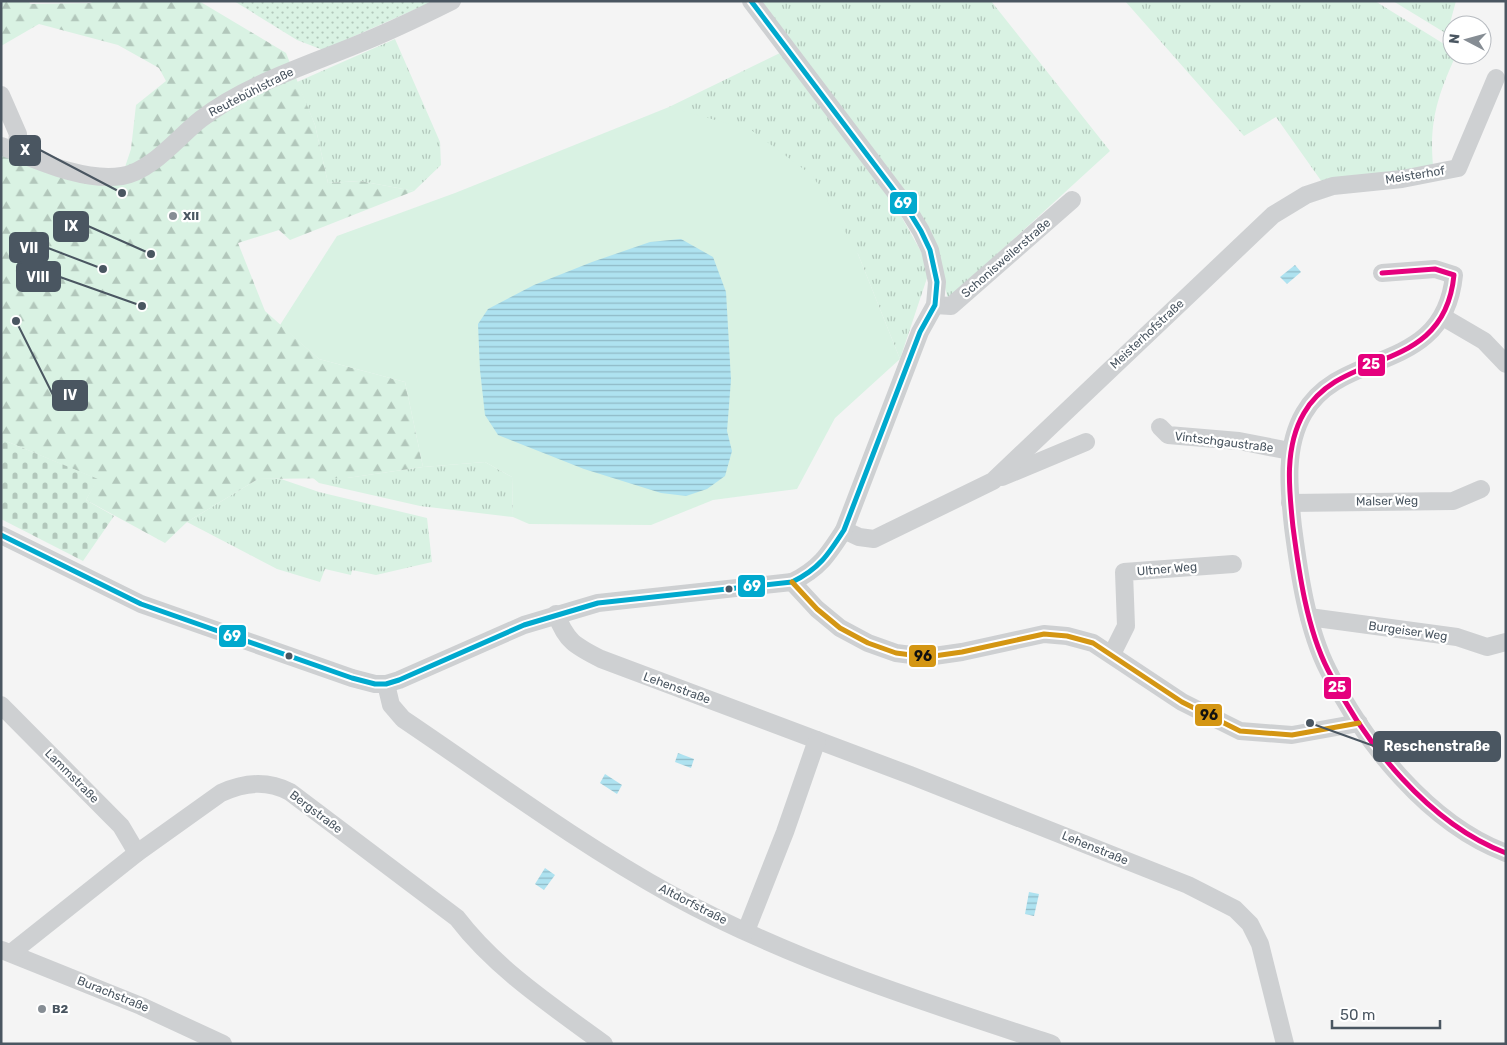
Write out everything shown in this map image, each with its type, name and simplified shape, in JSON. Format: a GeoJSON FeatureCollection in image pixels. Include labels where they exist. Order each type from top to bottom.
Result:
{"type":"FeatureCollection","features":[{"type":"Feature","properties":{"kind":"street","name":"Reutebühlstraße"},"geometry":{"type":"LineString","coordinates":[[9,149],[88,174],[122,176],[135,172],[159,156],[202,118],[249,91],[306,64],[402,26],[452,1]]}},
{"type":"Feature","properties":{"kind":"street"},"geometry":{"type":"LineString","coordinates":[[1,535],[141,604],[329,671],[362,681],[386,684],[524,624],[556,614],[598,603],[792,582],[817,567],[827,557],[844,530],[920,332],[935,305],[937,282],[930,250],[910,214],[751,1]]}},
{"type":"Feature","properties":{"kind":"street","name":"Meisterhof"},"geometry":{"type":"LineString","coordinates":[[1306,195],[1334,186],[1402,179],[1458,168],[1496,78]]}},
{"type":"Feature","properties":{"kind":"street"},"geometry":{"type":"LineString","coordinates":[[1,95],[18,134],[9,149]]}},
{"type":"Feature","properties":{"kind":"street","name":"Meisterhofstraße"},"geometry":{"type":"LineString","coordinates":[[993,480],[1273,215],[1306,195]]}},
{"type":"Feature","properties":{"kind":"street","name":"Schonisweilerstraße"},"geometry":{"type":"LineString","coordinates":[[935,305],[951,306],[1072,200]]}},
{"type":"Feature","properties":{"kind":"street","name":"Vintschgaustraße"},"geometry":{"type":"LineString","coordinates":[[1382,274],[1435,269],[1454,275],[1452,297],[1443,317],[1415,344],[1328,387],[1305,411],[1296,430],[1290,451],[1290,503],[1297,556],[1309,617],[1327,669],[1359,723],[1425,803],[1459,830],[1490,848],[1506,854]]}},
{"type":"Feature","properties":{"kind":"street"},"geometry":{"type":"LineString","coordinates":[[1443,317],[1484,341],[1506,364]]}},
{"type":"Feature","properties":{"kind":"street","name":"Vintschgaustraße"},"geometry":{"type":"LineString","coordinates":[[1160,427],[1168,435],[1239,441],[1290,451]]}},
{"type":"Feature","properties":{"kind":"street","name":"Meisterhofstraße"},"geometry":{"type":"LineString","coordinates":[[844,530],[859,538],[874,539],[993,480],[1086,442]]}},
{"type":"Feature","properties":{"kind":"street","name":"Malser Weg"},"geometry":{"type":"LineString","coordinates":[[1290,503],[1453,500],[1481,489]]}},
{"type":"Feature","properties":{"kind":"street","name":"Ultner Weg"},"geometry":{"type":"LineString","coordinates":[[1112,654],[1126,626],[1124,572],[1233,564]]}},
{"type":"Feature","properties":{"kind":"street"},"geometry":{"type":"LineString","coordinates":[[792,582],[817,609],[840,628],[868,643],[896,653],[927,657],[962,652],[1044,634],[1067,636],[1084,640],[1112,654],[1182,702],[1240,731],[1292,735],[1359,723]]}},
{"type":"Feature","properties":{"kind":"street","name":"Lehenstraße"},"geometry":{"type":"LineString","coordinates":[[556,614],[563,633],[579,648],[601,659],[817,740],[1188,885],[1235,909],[1250,924],[1260,944],[1285,1044]]}},
{"type":"Feature","properties":{"kind":"street","name":"Burgeiser Weg"},"geometry":{"type":"LineString","coordinates":[[1309,617],[1457,637],[1487,647],[1506,642]]}},
{"type":"Feature","properties":{"kind":"street","name":"Altdorfstraße"},"geometry":{"type":"LineString","coordinates":[[386,684],[391,705],[403,719],[597,851],[673,896],[746,931],[852,976],[1052,1044]]}},
{"type":"Feature","properties":{"kind":"street","name":"Lammstraße"},"geometry":{"type":"LineString","coordinates":[[1,705],[121,826],[137,853]]}},
{"type":"Feature","properties":{"kind":"street"},"geometry":{"type":"LineString","coordinates":[[746,931],[785,832],[817,740]]}},
{"type":"Feature","properties":{"kind":"street","name":"Bergstraße"},"geometry":{"type":"LineString","coordinates":[[6,951],[221,793],[246,784],[264,783],[280,787],[457,918],[484,950],[547,1003],[604,1044]]}},
{"type":"Feature","properties":{"kind":"street","name":"Burachstraße"},"geometry":{"type":"LineString","coordinates":[[6,951],[118,996],[197,1038],[223,1044]]}},
{"type":"Feature","properties":{"kind":"green space"},"geometry":{"type":"Polygon","coordinates":[[[1,1],[29,1],[30,4],[91,3],[93,1],[199,1],[286,53],[315,125],[328,183],[360,181],[414,191],[290,240],[279,230],[238,243],[265,311],[319,359],[405,382],[423,467],[347,478],[258,479],[187,522],[165,543],[86,500],[97,479],[1,439],[1,146],[122,176],[131,149],[136,105],[166,81],[159,68],[118,45],[39,24],[1,46],[1,1]]]}},
{"type":"Feature","properties":{"kind":"green space"},"geometry":{"type":"Polygon","coordinates":[[[234,1],[434,1],[323,50],[297,40],[234,1]]]}},
{"type":"Feature","properties":{"kind":"green space"},"geometry":{"type":"Polygon","coordinates":[[[761,1],[991,1],[1110,151],[948,299],[938,261],[761,1]]]}},
{"type":"Feature","properties":{"kind":"green space"},"geometry":{"type":"Polygon","coordinates":[[[1125,1],[1375,1],[1442,43],[1442,65],[1452,65],[1436,108],[1432,135],[1433,165],[1398,177],[1322,182],[1276,117],[1244,136],[1125,1]]]}},
{"type":"Feature","properties":{"kind":"green space"},"geometry":{"type":"Polygon","coordinates":[[[1393,1],[1456,1],[1452,15],[1442,15],[1442,31],[1393,1]]]}},
{"type":"Feature","properties":{"kind":"green space"},"geometry":{"type":"Polygon","coordinates":[[[395,39],[440,142],[441,165],[414,191],[360,181],[328,183],[315,125],[297,82],[395,39]]]}},
{"type":"Feature","properties":{"kind":"green space"},"geometry":{"type":"Polygon","coordinates":[[[780,53],[896,207],[924,257],[928,275],[900,359],[858,254],[669,107],[780,53]]]}},
{"type":"Feature","properties":{"kind":"green space"},"geometry":{"type":"Polygon","coordinates":[[[669,107],[751,130],[813,176],[858,254],[900,359],[835,418],[797,489],[713,500],[651,525],[529,524],[513,517],[512,477],[485,462],[423,467],[405,382],[319,359],[280,325],[337,236],[455,193],[669,107]]]}},
{"type":"Feature","properties":{"kind":"green space"},"geometry":{"type":"Polygon","coordinates":[[[1,439],[98,479],[86,500],[114,516],[83,561],[1,519],[1,439]]]}},
{"type":"Feature","properties":{"kind":"green space"},"geometry":{"type":"Polygon","coordinates":[[[485,462],[512,477],[513,517],[420,506],[319,483],[313,478],[347,478],[423,467],[485,462]]]}},
{"type":"Feature","properties":{"kind":"green space"},"geometry":{"type":"Polygon","coordinates":[[[258,479],[281,479],[319,492],[427,518],[432,562],[376,575],[352,570],[351,575],[325,569],[320,582],[277,569],[187,522],[258,479]]]}},
{"type":"Feature","properties":{"kind":"water"},"geometry":{"type":"Polygon","coordinates":[[[681,239],[713,257],[726,292],[731,380],[727,431],[732,451],[725,476],[707,489],[686,496],[661,493],[584,469],[498,435],[485,415],[480,370],[478,324],[488,309],[534,285],[592,262],[650,242],[681,239]]]}},
{"type":"Feature","properties":{"kind":"water"},"geometry":{"type":"Polygon","coordinates":[[[1295,265],[1301,272],[1287,284],[1280,277],[1295,265]]]}},
{"type":"Feature","properties":{"kind":"water"},"geometry":{"type":"Polygon","coordinates":[[[678,753],[694,759],[691,768],[675,762],[678,753]]]}},
{"type":"Feature","properties":{"kind":"water"},"geometry":{"type":"Polygon","coordinates":[[[605,774],[622,785],[617,794],[600,783],[605,774]]]}},
{"type":"Feature","properties":{"kind":"water"},"geometry":{"type":"Polygon","coordinates":[[[545,868],[555,875],[544,890],[535,884],[545,868]]]}},
{"type":"Feature","properties":{"kind":"water"},"geometry":{"type":"Polygon","coordinates":[[[1029,892],[1039,894],[1034,916],[1025,914],[1029,892]]]}},
{"type":"Feature","properties":{"kind":"transit line","name":"69"},"geometry":{"type":"LineString","coordinates":[[1,535],[141,604],[352,678],[375,684],[386,684],[399,680],[524,625],[598,603],[792,582],[809,572],[828,554],[844,530],[920,332],[935,305],[937,282],[930,250],[905,205],[751,1]]}},
{"type":"Feature","properties":{"kind":"transit line","name":"25"},"geometry":{"type":"LineString","coordinates":[[1382,273],[1435,269],[1454,275],[1446,307],[1432,330],[1412,346],[1342,378],[1321,392],[1304,413],[1298,426],[1293,440],[1289,484],[1298,563],[1309,619],[1328,670],[1360,725],[1380,752],[1425,802],[1478,840],[1506,853]]}},
{"type":"Feature","properties":{"kind":"transit line","name":"96"},"geometry":{"type":"LineString","coordinates":[[792,582],[817,609],[840,628],[868,643],[896,653],[927,657],[962,652],[1044,634],[1067,636],[1093,643],[1182,702],[1240,731],[1292,735],[1359,723]]}},
{"type":"Feature","properties":{"kind":"place","name":"X"},"geometry":{"type":"Point","coordinates":[122,193]}},
{"type":"Feature","properties":{"kind":"place","name":"XII"},"geometry":{"type":"Point","coordinates":[173,216]}},
{"type":"Feature","properties":{"kind":"place","name":"IX"},"geometry":{"type":"Point","coordinates":[151,254]}},
{"type":"Feature","properties":{"kind":"place","name":"VII"},"geometry":{"type":"Point","coordinates":[103,269]}},
{"type":"Feature","properties":{"kind":"place","name":"VIII"},"geometry":{"type":"Point","coordinates":[142,306]}},
{"type":"Feature","properties":{"kind":"place","name":"IV"},"geometry":{"type":"Point","coordinates":[16,321]}},
{"type":"Feature","properties":{"kind":"place","name":"Reschenstraße"},"geometry":{"type":"Point","coordinates":[1310,723]}},
{"type":"Feature","properties":{"kind":"place","name":"B2"},"geometry":{"type":"Point","coordinates":[42,1009]}}]}
